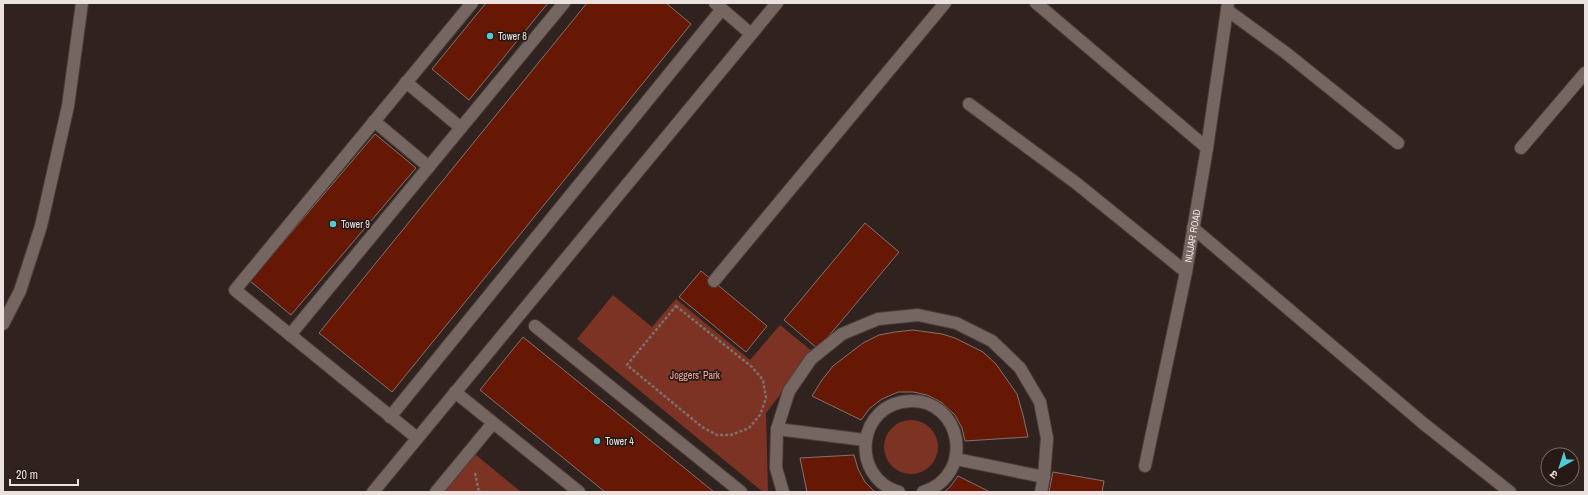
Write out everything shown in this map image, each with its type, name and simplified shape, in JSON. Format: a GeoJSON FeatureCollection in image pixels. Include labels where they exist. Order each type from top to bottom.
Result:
{"type":"FeatureCollection","features":[{"type":"Feature","properties":{"kind":"street"},"geometry":{"type":"LineString","coordinates":[[3,324],[20,291],[41,226],[68,106],[82,3]]}},
{"type":"Feature","properties":{"kind":"street"},"geometry":{"type":"LineString","coordinates":[[417,438],[235,290],[472,3]]}},
{"type":"Feature","properties":{"kind":"street"},"geometry":{"type":"LineString","coordinates":[[290,335],[564,3]]}},
{"type":"Feature","properties":{"kind":"street"},"geometry":{"type":"LineString","coordinates":[[373,492],[777,3]]}},
{"type":"Feature","properties":{"kind":"street"},"geometry":{"type":"LineString","coordinates":[[714,281],[945,3]]}},
{"type":"Feature","properties":{"kind":"street"},"geometry":{"type":"LineString","coordinates":[[1036,3],[1207,148]]}},
{"type":"Feature","properties":{"kind":"street"},"geometry":{"type":"LineString","coordinates":[[390,417],[718,6],[752,34]]}},
{"type":"Feature","properties":{"kind":"street"},"geometry":{"type":"LineString","coordinates":[[1228,6],[1398,143]]}},
{"type":"Feature","properties":{"kind":"street","name":"NIJJAR ROAD"},"geometry":{"type":"LineString","coordinates":[[1144,466],[1186,272],[1207,148],[1228,6]]}},
{"type":"Feature","properties":{"kind":"street"},"geometry":{"type":"LineString","coordinates":[[1521,148],[1585,73]]}},
{"type":"Feature","properties":{"kind":"street"},"geometry":{"type":"LineString","coordinates":[[406,82],[461,128]]}},
{"type":"Feature","properties":{"kind":"street"},"geometry":{"type":"LineString","coordinates":[[969,104],[1076,183],[1186,272]]}},
{"type":"Feature","properties":{"kind":"street"},"geometry":{"type":"LineString","coordinates":[[374,121],[429,167]]}},
{"type":"Feature","properties":{"kind":"street"},"geometry":{"type":"LineString","coordinates":[[1193,228],[1424,424],[1510,492]]}},
{"type":"Feature","properties":{"kind":"street"},"geometry":{"type":"LineString","coordinates":[[782,492],[776,468],[777,429],[789,391],[812,359],[842,334],[878,319],[918,315],[956,323],[992,341],[1020,368],[1040,402],[1047,438],[1044,477],[1041,492]]}},
{"type":"Feature","properties":{"kind":"street"},"geometry":{"type":"LineString","coordinates":[[534,326],[741,492]]}},
{"type":"Feature","properties":{"kind":"street"},"geometry":{"type":"LineString","coordinates":[[456,392],[577,492]]}},
{"type":"Feature","properties":{"kind":"street"},"geometry":{"type":"LineString","coordinates":[[899,492],[891,490],[879,481],[870,470],[866,456],[865,440],[870,426],[880,413],[894,405],[910,401],[925,404],[940,411],[950,423],[956,438],[957,454],[952,469],[944,480],[933,489],[923,492]]}},
{"type":"Feature","properties":{"kind":"street"},"geometry":{"type":"LineString","coordinates":[[436,492],[493,423]]}},
{"type":"Feature","properties":{"kind":"street"},"geometry":{"type":"LineString","coordinates":[[777,429],[865,440]]}},
{"type":"Feature","properties":{"kind":"street"},"geometry":{"type":"LineString","coordinates":[[956,459],[1044,477]]}},
{"type":"Feature","properties":{"kind":"path"},"geometry":{"type":"LineString","coordinates":[[676,306],[752,368],[764,380],[766,398],[760,415],[749,428],[731,435],[717,435],[702,427],[628,365],[676,306]]}},
{"type":"Feature","properties":{"kind":"path"},"geometry":{"type":"LineString","coordinates":[[479,492],[488,492]]}},
{"type":"Feature","properties":{"kind":"green space","name":"Joggers' Park"},"geometry":{"type":"Polygon","coordinates":[[[613,295],[652,327],[676,299],[750,360],[780,325],[813,352],[766,413],[768,492],[763,492],[577,339],[613,295]]]}},
{"type":"Feature","properties":{"kind":"green space"},"geometry":{"type":"Polygon","coordinates":[[[906,420],[916,420],[926,424],[934,432],[938,442],[938,452],[934,462],[926,470],[916,474],[906,474],[896,470],[888,462],[884,452],[884,442],[888,432],[896,424],[906,420]]]}},
{"type":"Feature","properties":{"kind":"green space"},"geometry":{"type":"Polygon","coordinates":[[[470,450],[521,492],[436,492],[470,450]]]}},
{"type":"Feature","properties":{"kind":"building","name":"Tower 8"},"geometry":{"type":"Polygon","coordinates":[[[486,3],[548,3],[469,100],[432,69],[486,3]]]}},
{"type":"Feature","properties":{"kind":"building"},"geometry":{"type":"Polygon","coordinates":[[[587,3],[666,3],[691,24],[392,392],[319,333],[587,3]]]}},
{"type":"Feature","properties":{"kind":"building","name":"Tower 9"},"geometry":{"type":"Polygon","coordinates":[[[375,134],[416,168],[291,315],[250,281],[375,134]]]}},
{"type":"Feature","properties":{"kind":"building"},"geometry":{"type":"Polygon","coordinates":[[[865,223],[899,252],[818,349],[784,320],[865,223]]]}},
{"type":"Feature","properties":{"kind":"building"},"geometry":{"type":"Polygon","coordinates":[[[701,271],[767,326],[746,352],[679,297],[701,271]]]}},
{"type":"Feature","properties":{"kind":"building"},"geometry":{"type":"Polygon","coordinates":[[[913,330],[942,334],[955,338],[983,352],[996,364],[1017,394],[1028,437],[965,441],[962,428],[955,415],[941,402],[927,395],[913,392],[898,392],[882,399],[870,408],[861,420],[812,396],[833,366],[863,343],[879,335],[913,330]]]}},
{"type":"Feature","properties":{"kind":"building","name":"Tower 4"},"geometry":{"type":"Polygon","coordinates":[[[523,337],[714,492],[605,492],[480,390],[523,337]]]}},
{"type":"Feature","properties":{"kind":"building"},"geometry":{"type":"Polygon","coordinates":[[[854,455],[858,469],[865,482],[875,492],[807,492],[800,458],[854,455]]]}},
{"type":"Feature","properties":{"kind":"building"},"geometry":{"type":"Polygon","coordinates":[[[1053,472],[1104,481],[1102,492],[1049,492],[1053,472]]]}},
{"type":"Feature","properties":{"kind":"building"},"geometry":{"type":"Polygon","coordinates":[[[958,476],[990,492],[944,492],[950,487],[958,476]]]}},
{"type":"Feature","properties":{"kind":"place","name":"Tower 8"},"geometry":{"type":"Point","coordinates":[490,36]}},
{"type":"Feature","properties":{"kind":"place","name":"Tower 9"},"geometry":{"type":"Point","coordinates":[333,224]}},
{"type":"Feature","properties":{"kind":"place","name":"Tower 4"},"geometry":{"type":"Point","coordinates":[597,441]}}]}
